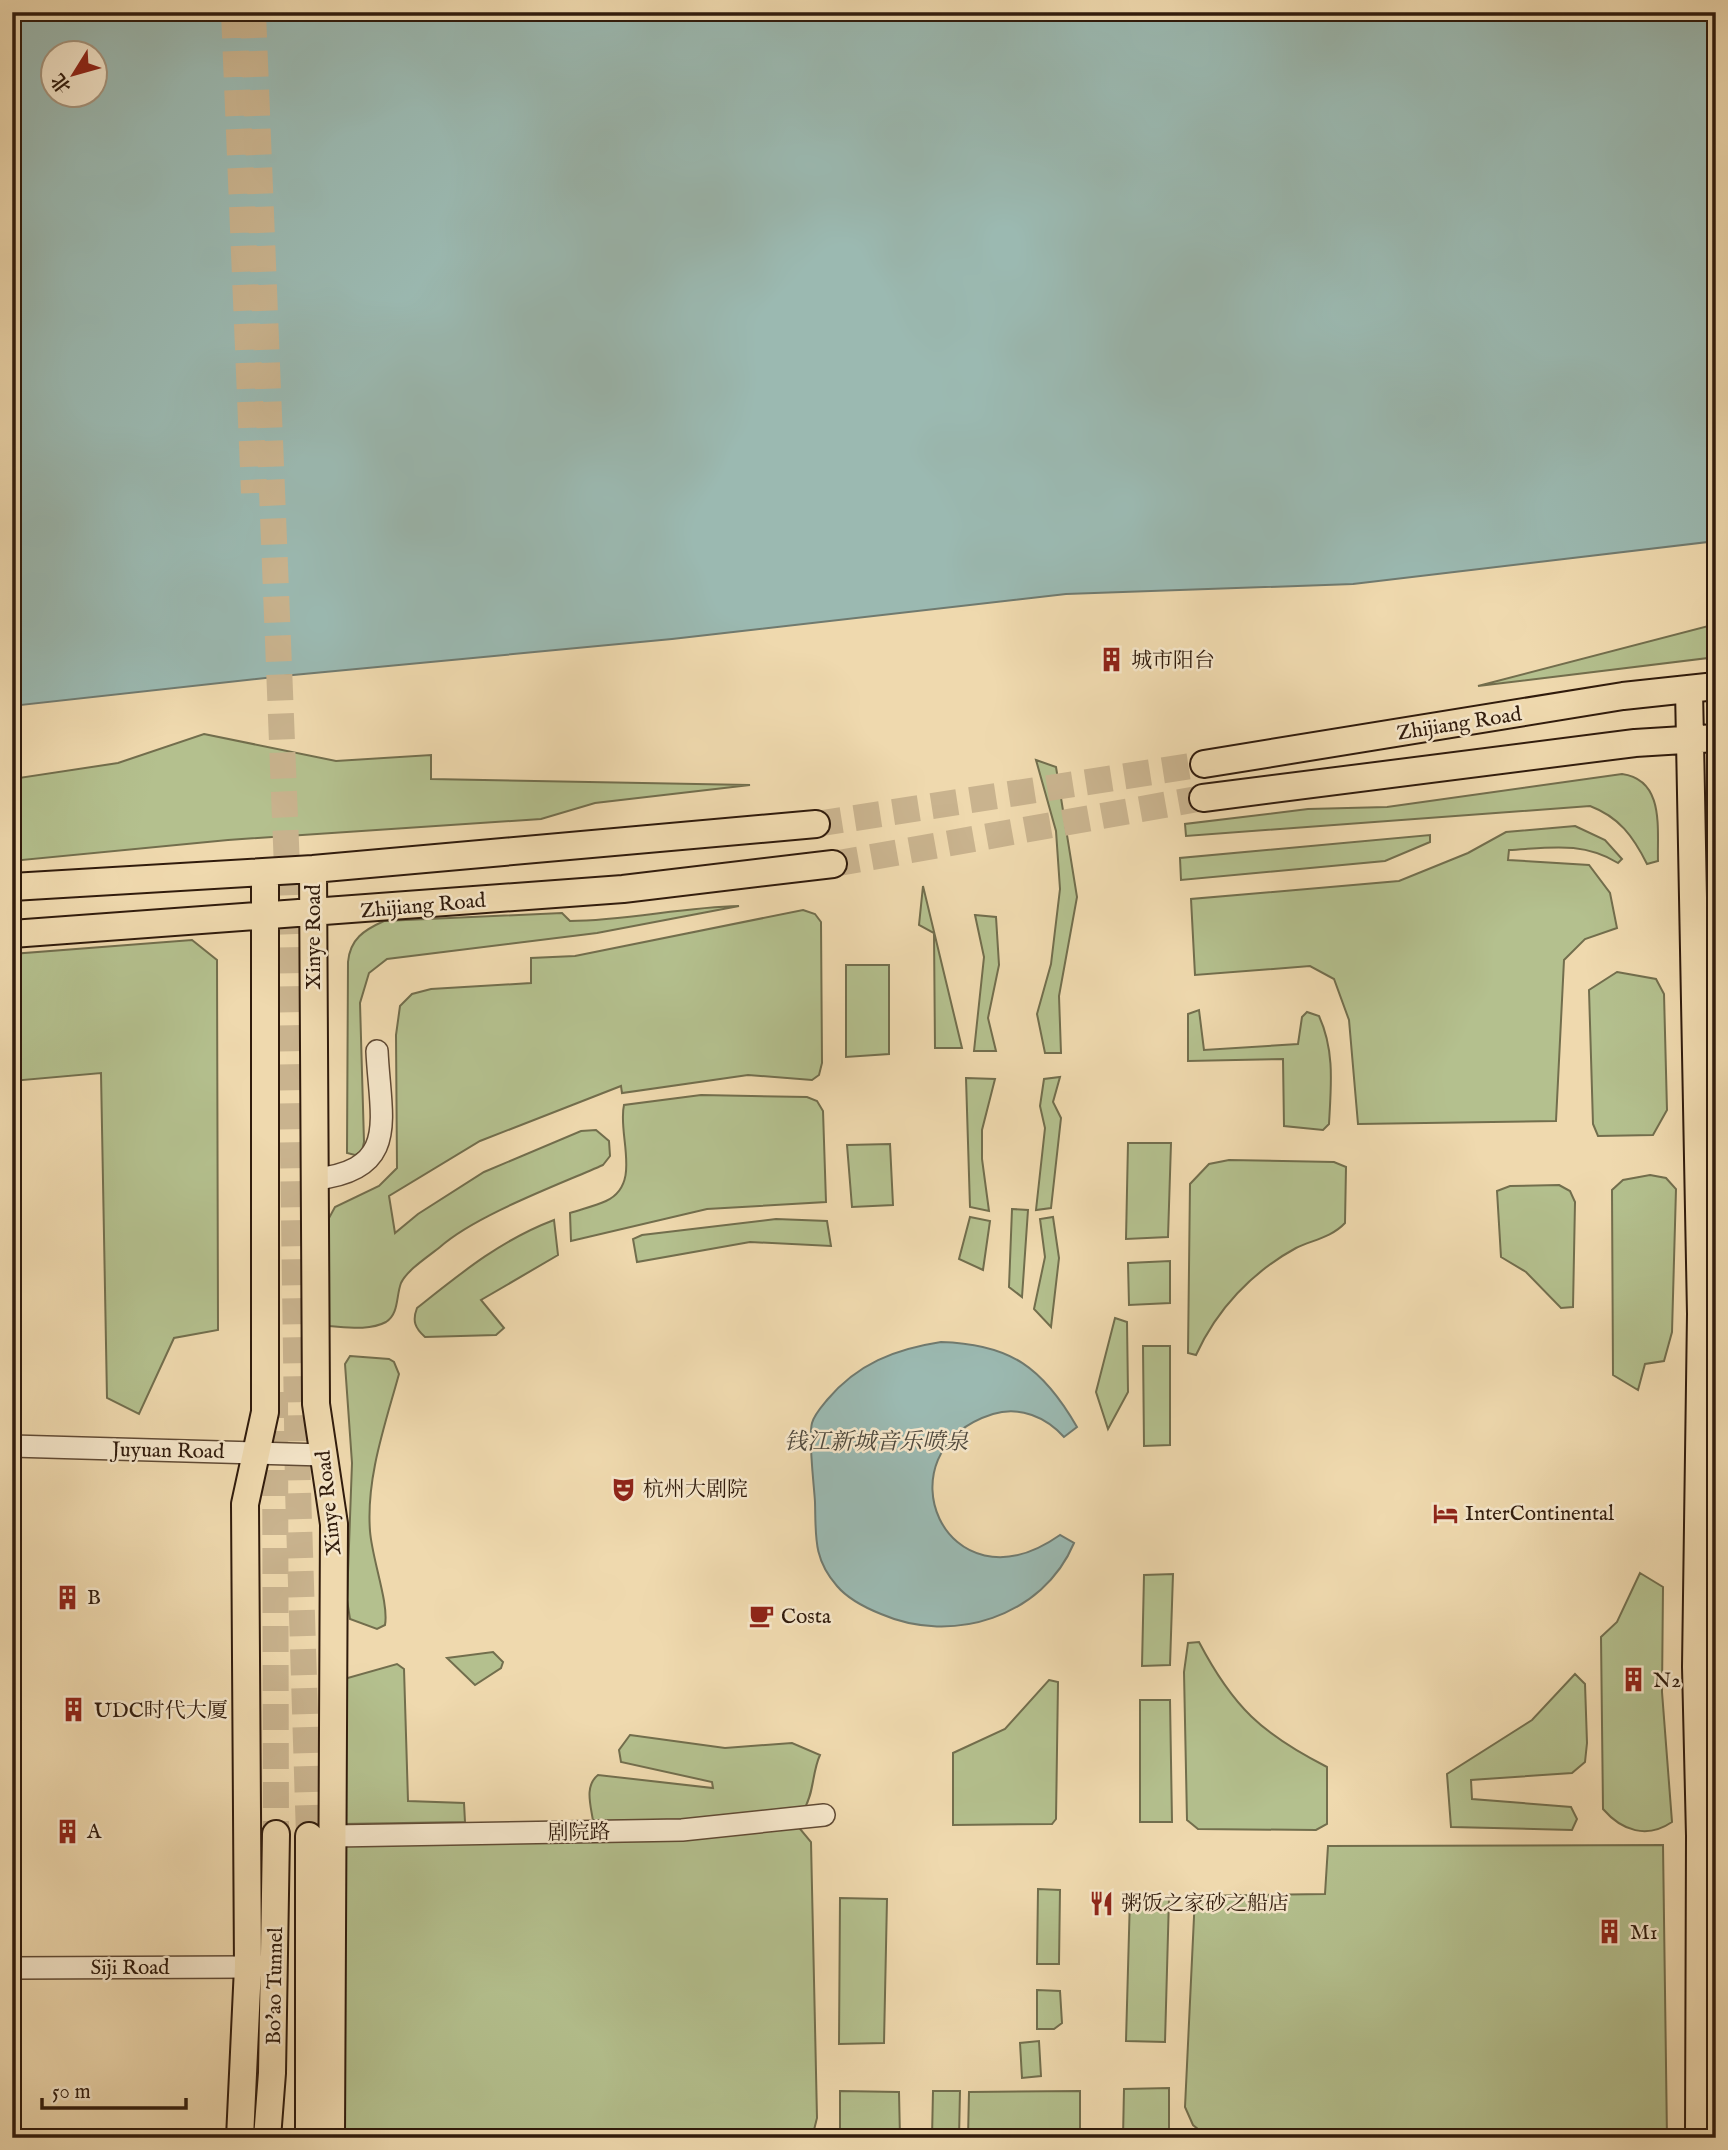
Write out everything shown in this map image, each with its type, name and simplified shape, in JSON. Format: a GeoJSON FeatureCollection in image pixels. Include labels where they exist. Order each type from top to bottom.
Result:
{"type":"FeatureCollection","features":[{"type":"Feature","properties":{"kind":"main road","name":"Zhijiang Road"},"geometry":{"type":"LineString","coordinates":[[1204,764],[1623,696],[1716,686]]}},
{"type":"Feature","properties":{"kind":"main road"},"geometry":{"type":"LineString","coordinates":[[1689,689],[1703,738],[1701,1314],[1696,1667],[1700,1836],[1699,2138]]}},
{"type":"Feature","properties":{"kind":"main road","name":"Zhijiang Road"},"geometry":{"type":"LineString","coordinates":[[1203,797],[1703,738]]}},
{"type":"Feature","properties":{"kind":"main road"},"geometry":{"type":"LineString","coordinates":[[12,887],[313,869],[816,824]]}},
{"type":"Feature","properties":{"kind":"main road","name":"Zhijiang Road"},"geometry":{"type":"LineString","coordinates":[[12,934],[313,914],[623,889],[833,864]]}},
{"type":"Feature","properties":{"kind":"main road","name":"Xinye Road"},"geometry":{"type":"LineString","coordinates":[[313,869],[316,1404],[334,1524],[321,1836],[331,2138]]}},
{"type":"Feature","properties":{"kind":"main road"},"geometry":{"type":"LineString","coordinates":[[240,2138],[248,1967],[245,1504],[265,1412],[265,872]]}},
{"type":"Feature","properties":{"kind":"main road","name":"Bo'ao Tunnel"},"geometry":{"type":"LineString","coordinates":[[267,2138],[272,2073],[276,1834]]}},
{"type":"Feature","properties":{"kind":"main road","name":"Bo'ao Tunnel"},"geometry":{"type":"LineString","coordinates":[[309,2138],[321,1836]]}},
{"type":"Feature","properties":{"kind":"street"},"geometry":{"type":"LineString","coordinates":[[315,1179],[345,1176],[365,1165],[374,1154],[380,1138],[377,1051]]}},
{"type":"Feature","properties":{"kind":"street","name":"Juyuan Road"},"geometry":{"type":"LineString","coordinates":[[12,1446],[324,1455]]}},
{"type":"Feature","properties":{"kind":"street","name":"剧院路"},"geometry":{"type":"LineString","coordinates":[[321,1836],[682,1829],[824,1815]]}},
{"type":"Feature","properties":{"kind":"street","name":"Siji Road"},"geometry":{"type":"LineString","coordinates":[[12,1968],[248,1967]]}},
{"type":"Feature","properties":{"kind":"green space"},"geometry":{"type":"Polygon","coordinates":[[[1716,624],[1716,657],[1478,686],[1716,624]]]}},
{"type":"Feature","properties":{"kind":"green space"},"geometry":{"type":"Polygon","coordinates":[[[204,734],[336,761],[431,755],[431,779],[750,785],[595,803],[541,819],[228,840],[12,861],[12,779],[118,763],[204,734]]]}},
{"type":"Feature","properties":{"kind":"green space"},"geometry":{"type":"Polygon","coordinates":[[[1036,760],[1056,767],[1077,897],[1059,996],[1061,1053],[1045,1053],[1037,1014],[1051,964],[1060,889],[1056,831],[1036,760]]]}},
{"type":"Feature","properties":{"kind":"green space"},"geometry":{"type":"Polygon","coordinates":[[[1622,774],[1636,778],[1646,786],[1652,796],[1658,821],[1658,861],[1647,864],[1624,829],[1609,816],[1590,806],[1186,836],[1185,824],[1308,809],[1387,807],[1622,774]]]}},
{"type":"Feature","properties":{"kind":"green space"},"geometry":{"type":"Polygon","coordinates":[[[1575,826],[1605,840],[1622,859],[1618,863],[1591,851],[1552,847],[1509,850],[1508,860],[1589,865],[1610,893],[1617,928],[1585,939],[1564,960],[1556,1121],[1358,1124],[1349,1020],[1334,979],[1310,966],[1195,975],[1191,899],[1399,881],[1468,853],[1506,832],[1575,826]]]}},
{"type":"Feature","properties":{"kind":"green space"},"geometry":{"type":"Polygon","coordinates":[[[1430,835],[1430,842],[1385,861],[1181,880],[1180,858],[1430,835]]]}},
{"type":"Feature","properties":{"kind":"green space"},"geometry":{"type":"Polygon","coordinates":[[[923,886],[962,1048],[935,1048],[934,933],[919,925],[923,886]]]}},
{"type":"Feature","properties":{"kind":"green space"},"geometry":{"type":"Polygon","coordinates":[[[739,906],[597,933],[387,959],[369,973],[360,1003],[364,1142],[362,1151],[355,1155],[347,1153],[348,962],[355,941],[370,928],[384,921],[562,913],[570,921],[739,906]]]}},
{"type":"Feature","properties":{"kind":"green space"},"geometry":{"type":"Polygon","coordinates":[[[803,910],[815,914],[821,922],[822,1063],[819,1075],[812,1080],[748,1075],[622,1093],[621,1086],[480,1141],[389,1196],[395,1233],[418,1214],[484,1172],[581,1131],[596,1130],[609,1141],[610,1156],[603,1165],[518,1202],[455,1235],[404,1278],[399,1288],[395,1310],[386,1322],[372,1327],[350,1328],[328,1326],[322,1320],[329,1218],[335,1207],[379,1186],[397,1168],[396,1035],[400,1006],[412,994],[431,989],[531,983],[531,958],[575,956],[803,910]]]}},
{"type":"Feature","properties":{"kind":"green space"},"geometry":{"type":"Polygon","coordinates":[[[975,915],[996,917],[999,965],[988,1018],[996,1051],[974,1051],[984,957],[975,915]]]}},
{"type":"Feature","properties":{"kind":"green space"},"geometry":{"type":"Polygon","coordinates":[[[192,940],[217,960],[218,1330],[174,1338],[139,1414],[107,1398],[101,1073],[12,1081],[12,954],[192,940]]]}},
{"type":"Feature","properties":{"kind":"green space"},"geometry":{"type":"Polygon","coordinates":[[[846,965],[889,965],[889,1054],[846,1057],[846,965]]]}},
{"type":"Feature","properties":{"kind":"green space"},"geometry":{"type":"Polygon","coordinates":[[[1617,972],[1656,979],[1664,994],[1667,1110],[1653,1135],[1598,1136],[1593,1124],[1589,990],[1617,972]]]}},
{"type":"Feature","properties":{"kind":"green space"},"geometry":{"type":"Polygon","coordinates":[[[1199,1010],[1204,1050],[1298,1044],[1302,1017],[1307,1012],[1319,1016],[1330,1056],[1329,1124],[1323,1130],[1284,1126],[1283,1059],[1188,1061],[1188,1014],[1199,1010]]]}},
{"type":"Feature","properties":{"kind":"green space"},"geometry":{"type":"Polygon","coordinates":[[[1060,1077],[1053,1102],[1061,1118],[1051,1208],[1036,1210],[1045,1128],[1040,1106],[1044,1079],[1060,1077]]]}},
{"type":"Feature","properties":{"kind":"green space"},"geometry":{"type":"Polygon","coordinates":[[[966,1078],[995,1079],[982,1130],[982,1159],[989,1211],[970,1207],[966,1078]]]}},
{"type":"Feature","properties":{"kind":"green space"},"geometry":{"type":"Polygon","coordinates":[[[701,1095],[807,1097],[817,1101],[823,1111],[826,1202],[707,1209],[571,1241],[570,1213],[606,1201],[617,1193],[623,1183],[626,1171],[624,1105],[701,1095]]]}},
{"type":"Feature","properties":{"kind":"green space"},"geometry":{"type":"Polygon","coordinates":[[[1128,1143],[1171,1143],[1168,1237],[1126,1239],[1128,1143]]]}},
{"type":"Feature","properties":{"kind":"green space"},"geometry":{"type":"Polygon","coordinates":[[[890,1144],[893,1205],[852,1207],[847,1145],[890,1144]]]}},
{"type":"Feature","properties":{"kind":"green space"},"geometry":{"type":"Polygon","coordinates":[[[1229,1160],[1334,1162],[1346,1167],[1345,1223],[1328,1235],[1296,1248],[1251,1280],[1214,1322],[1196,1355],[1188,1353],[1190,1184],[1209,1164],[1229,1160]]]}},
{"type":"Feature","properties":{"kind":"green space"},"geometry":{"type":"Polygon","coordinates":[[[1650,1175],[1666,1178],[1676,1189],[1672,1332],[1664,1361],[1645,1364],[1638,1390],[1613,1375],[1612,1190],[1623,1180],[1650,1175]]]}},
{"type":"Feature","properties":{"kind":"green space"},"geometry":{"type":"Polygon","coordinates":[[[1559,1185],[1570,1191],[1575,1202],[1573,1307],[1561,1308],[1526,1272],[1501,1257],[1497,1191],[1510,1186],[1559,1185]]]}},
{"type":"Feature","properties":{"kind":"green space"},"geometry":{"type":"Polygon","coordinates":[[[1012,1209],[1028,1210],[1022,1297],[1009,1287],[1012,1209]]]}},
{"type":"Feature","properties":{"kind":"green space"},"geometry":{"type":"Polygon","coordinates":[[[970,1217],[990,1221],[983,1270],[959,1259],[970,1217]]]}},
{"type":"Feature","properties":{"kind":"green space"},"geometry":{"type":"Polygon","coordinates":[[[1053,1217],[1059,1258],[1051,1327],[1034,1309],[1045,1257],[1040,1219],[1053,1217]]]}},
{"type":"Feature","properties":{"kind":"green space"},"geometry":{"type":"Polygon","coordinates":[[[776,1219],[827,1221],[831,1246],[750,1242],[637,1262],[633,1239],[642,1235],[776,1219]]]}},
{"type":"Feature","properties":{"kind":"green space"},"geometry":{"type":"Polygon","coordinates":[[[554,1220],[558,1255],[481,1300],[504,1328],[496,1335],[425,1337],[415,1324],[417,1308],[499,1247],[554,1220]]]}},
{"type":"Feature","properties":{"kind":"green space"},"geometry":{"type":"Polygon","coordinates":[[[1170,1261],[1170,1303],[1129,1305],[1128,1263],[1170,1261]]]}},
{"type":"Feature","properties":{"kind":"green space"},"geometry":{"type":"Polygon","coordinates":[[[1115,1318],[1127,1322],[1128,1392],[1108,1429],[1096,1392],[1115,1318]]]}},
{"type":"Feature","properties":{"kind":"green space"},"geometry":{"type":"Polygon","coordinates":[[[1143,1346],[1170,1346],[1170,1445],[1144,1446],[1143,1346]]]}},
{"type":"Feature","properties":{"kind":"green space"},"geometry":{"type":"Polygon","coordinates":[[[350,1356],[389,1359],[394,1362],[399,1374],[378,1452],[371,1491],[370,1531],[386,1616],[385,1625],[377,1629],[350,1619],[347,1600],[352,1463],[345,1364],[350,1356]]]}},
{"type":"Feature","properties":{"kind":"green space"},"geometry":{"type":"Polygon","coordinates":[[[1640,1573],[1663,1587],[1662,1692],[1672,1822],[1644,1831],[1618,1823],[1603,1809],[1601,1637],[1617,1622],[1640,1573]]]}},
{"type":"Feature","properties":{"kind":"green space"},"geometry":{"type":"Polygon","coordinates":[[[1173,1574],[1170,1665],[1142,1666],[1144,1575],[1173,1574]]]}},
{"type":"Feature","properties":{"kind":"green space"},"geometry":{"type":"Polygon","coordinates":[[[1199,1642],[1224,1684],[1251,1716],[1284,1743],[1327,1767],[1327,1824],[1316,1830],[1198,1829],[1187,1820],[1184,1672],[1188,1643],[1199,1642]]]}},
{"type":"Feature","properties":{"kind":"green space"},"geometry":{"type":"Polygon","coordinates":[[[493,1652],[503,1662],[501,1668],[475,1685],[447,1658],[493,1652]]]}},
{"type":"Feature","properties":{"kind":"green space"},"geometry":{"type":"Polygon","coordinates":[[[397,1664],[404,1669],[408,1801],[464,1803],[465,1822],[342,1824],[337,1681],[397,1664]]]}},
{"type":"Feature","properties":{"kind":"green space"},"geometry":{"type":"Polygon","coordinates":[[[1575,1674],[1585,1684],[1585,1762],[1572,1773],[1471,1780],[1472,1799],[1571,1807],[1577,1819],[1572,1830],[1451,1827],[1447,1774],[1532,1720],[1575,1674]]]}},
{"type":"Feature","properties":{"kind":"green space"},"geometry":{"type":"Polygon","coordinates":[[[1049,1680],[1058,1682],[1056,1819],[1052,1824],[953,1825],[953,1753],[1005,1729],[1049,1680]]]}},
{"type":"Feature","properties":{"kind":"green space"},"geometry":{"type":"Polygon","coordinates":[[[1140,1700],[1170,1700],[1172,1822],[1140,1822],[1140,1700]]]}},
{"type":"Feature","properties":{"kind":"green space"},"geometry":{"type":"Polygon","coordinates":[[[630,1735],[725,1748],[792,1743],[820,1755],[810,1797],[804,1809],[707,1819],[593,1821],[590,1790],[598,1775],[713,1788],[712,1782],[621,1762],[619,1750],[630,1735]]]}},
{"type":"Feature","properties":{"kind":"green space"},"geometry":{"type":"Polygon","coordinates":[[[791,1818],[811,1842],[817,2118],[812,2138],[343,2138],[344,1846],[682,1839],[791,1818]]]}},
{"type":"Feature","properties":{"kind":"green space"},"geometry":{"type":"Polygon","coordinates":[[[1663,1845],[1667,2138],[1209,2138],[1193,2125],[1185,2107],[1195,1896],[1325,1894],[1328,1846],[1663,1845]]]}},
{"type":"Feature","properties":{"kind":"green space"},"geometry":{"type":"Polygon","coordinates":[[[1038,1889],[1060,1890],[1059,1964],[1037,1964],[1038,1889]]]}},
{"type":"Feature","properties":{"kind":"green space"},"geometry":{"type":"Polygon","coordinates":[[[1130,1897],[1169,1898],[1165,2042],[1126,2041],[1130,1897]]]}},
{"type":"Feature","properties":{"kind":"green space"},"geometry":{"type":"Polygon","coordinates":[[[840,1898],[887,1899],[884,2043],[839,2044],[840,1898]]]}},
{"type":"Feature","properties":{"kind":"green space"},"geometry":{"type":"Polygon","coordinates":[[[1037,1990],[1060,1991],[1062,2023],[1054,2029],[1037,2029],[1037,1990]]]}},
{"type":"Feature","properties":{"kind":"green space"},"geometry":{"type":"Polygon","coordinates":[[[1039,2041],[1041,2076],[1022,2078],[1020,2043],[1039,2041]]]}},
{"type":"Feature","properties":{"kind":"green space"},"geometry":{"type":"Polygon","coordinates":[[[1169,2088],[1169,2138],[1123,2138],[1124,2089],[1169,2088]]]}},
{"type":"Feature","properties":{"kind":"green space"},"geometry":{"type":"Polygon","coordinates":[[[840,2091],[899,2092],[900,2138],[840,2138],[840,2091]]]}},
{"type":"Feature","properties":{"kind":"green space"},"geometry":{"type":"Polygon","coordinates":[[[933,2091],[960,2091],[959,2138],[932,2138],[933,2091]]]}},
{"type":"Feature","properties":{"kind":"green space"},"geometry":{"type":"Polygon","coordinates":[[[1080,2091],[1080,2138],[968,2138],[969,2092],[1080,2091]]]}},
{"type":"Feature","properties":{"kind":"water"},"geometry":{"type":"Polygon","coordinates":[[[12,12],[1716,12],[1716,541],[1353,584],[1066,594],[672,639],[293,675],[12,706],[12,12]]]}},
{"type":"Feature","properties":{"kind":"water","name":"钱江新城音乐喷泉"},"geometry":{"type":"Polygon","coordinates":[[[941,1342],[987,1348],[1022,1363],[1051,1389],[1077,1427],[1064,1437],[1041,1419],[1023,1412],[993,1414],[958,1433],[938,1460],[932,1490],[940,1519],[957,1542],[985,1555],[1019,1555],[1060,1535],[1074,1543],[1060,1569],[1041,1590],[1018,1606],[992,1618],[965,1625],[937,1626],[908,1623],[869,1609],[846,1595],[829,1576],[817,1547],[811,1439],[812,1423],[816,1414],[851,1377],[893,1354],[941,1342]]]}},
{"type":"Feature","properties":{"kind":"tunnel"},"geometry":{"type":"LineString","coordinates":[[234,12],[254,493]]}},
{"type":"Feature","properties":{"kind":"tunnel"},"geometry":{"type":"LineString","coordinates":[[253,12],[290,944],[298,1490],[309,1836]]}},
{"type":"Feature","properties":{"kind":"tunnel"},"geometry":{"type":"LineString","coordinates":[[816,824],[1204,764]]}},
{"type":"Feature","properties":{"kind":"tunnel"},"geometry":{"type":"LineString","coordinates":[[833,864],[1203,798]]}},
{"type":"Feature","properties":{"kind":"tunnel"},"geometry":{"type":"LineString","coordinates":[[275,1392],[276,1834]]}},
{"type":"Feature","properties":{"kind":"place","name":"城市阳台"},"geometry":{"type":"Point","coordinates":[1111,660]}},
{"type":"Feature","properties":{"kind":"place","name":"杭州大剧院"},"geometry":{"type":"Point","coordinates":[623,1489]}},
{"type":"Feature","properties":{"kind":"place","name":"InterContinental"},"geometry":{"type":"Point","coordinates":[1445,1513]}},
{"type":"Feature","properties":{"kind":"place","name":"B"},"geometry":{"type":"Point","coordinates":[67,1597]}},
{"type":"Feature","properties":{"kind":"place","name":"Costa"},"geometry":{"type":"Point","coordinates":[761,1616]}},
{"type":"Feature","properties":{"kind":"place","name":"N2"},"geometry":{"type":"Point","coordinates":[1633,1680]}},
{"type":"Feature","properties":{"kind":"place","name":"UDC时代大厦"},"geometry":{"type":"Point","coordinates":[74,1710]}},
{"type":"Feature","properties":{"kind":"place","name":"A"},"geometry":{"type":"Point","coordinates":[67,1831]}},
{"type":"Feature","properties":{"kind":"place","name":"粥饭之家砂之船店"},"geometry":{"type":"Point","coordinates":[1101,1903]}},
{"type":"Feature","properties":{"kind":"place","name":"M1"},"geometry":{"type":"Point","coordinates":[1610,1932]}}]}
